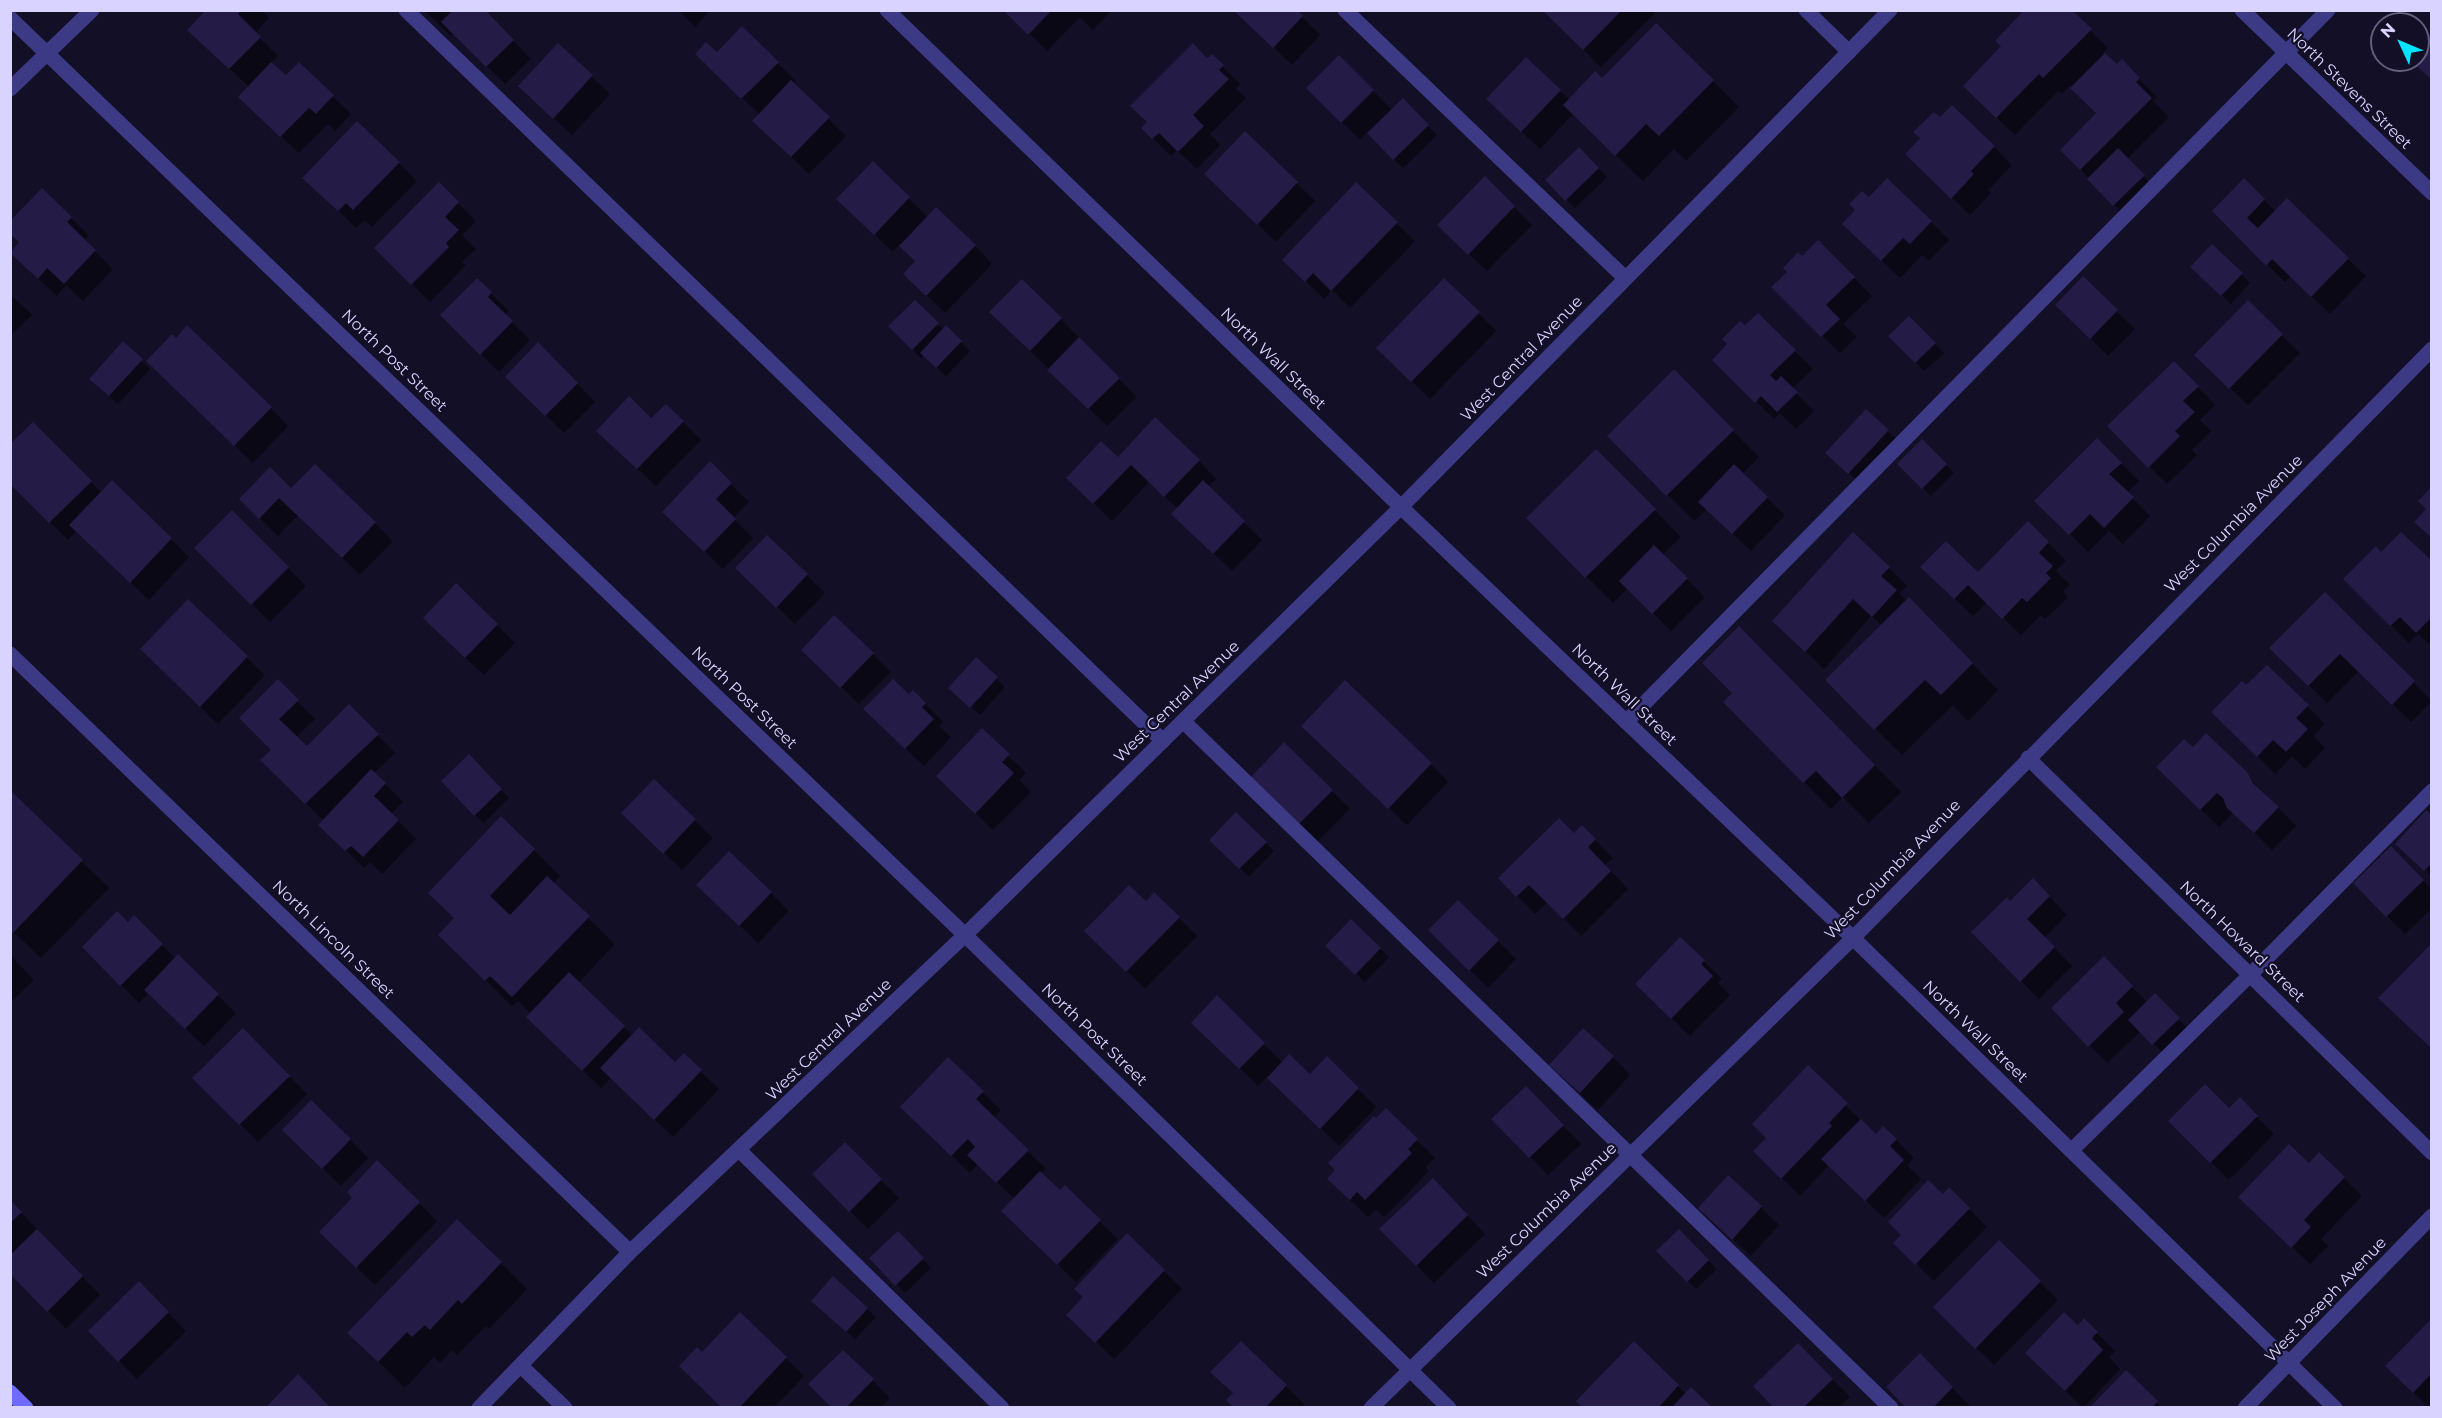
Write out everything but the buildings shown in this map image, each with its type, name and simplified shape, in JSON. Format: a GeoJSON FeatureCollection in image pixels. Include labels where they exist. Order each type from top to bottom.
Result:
{"type":"FeatureCollection","features":[{"type":"Feature","properties":{"kind":"main road"},"geometry":{"type":"LineString","coordinates":[[10,1392],[26,1407]]}},
{"type":"Feature","properties":{"kind":"street"},"geometry":{"type":"LineString","coordinates":[[10,89],[92,10]]}},
{"type":"Feature","properties":{"kind":"street"},"geometry":{"type":"LineString","coordinates":[[406,10],[1163,741]]}},
{"type":"Feature","properties":{"kind":"street","name":"North Wall Street"},"geometry":{"type":"LineString","coordinates":[[887,10],[1401,507],[1853,938],[2335,1407]]}},
{"type":"Feature","properties":{"kind":"street"},"geometry":{"type":"LineString","coordinates":[[1345,10],[1625,278]]}},
{"type":"Feature","properties":{"kind":"street"},"geometry":{"type":"LineString","coordinates":[[1806,10],[1850,52]]}},
{"type":"Feature","properties":{"kind":"street","name":"West Central Avenue"},"geometry":{"type":"LineString","coordinates":[[479,1407],[630,1252],[965,935],[1401,507],[1890,10]]}},
{"type":"Feature","properties":{"kind":"street","name":"North Stevens Street"},"geometry":{"type":"LineString","coordinates":[[2242,10],[2432,193]]}},
{"type":"Feature","properties":{"kind":"street"},"geometry":{"type":"LineString","coordinates":[[1626,722],[2328,10]]}},
{"type":"Feature","properties":{"kind":"street","name":"North Post Street"},"geometry":{"type":"LineString","coordinates":[[10,18],[965,935],[1449,1407]]}},
{"type":"Feature","properties":{"kind":"street","name":"West Columbia Avenue"},"geometry":{"type":"LineString","coordinates":[[1371,1407],[1853,938],[2432,349]]}},
{"type":"Feature","properties":{"kind":"street","name":"North Lincoln Street"},"geometry":{"type":"LineString","coordinates":[[10,654],[630,1252]]}},
{"type":"Feature","properties":{"kind":"street"},"geometry":{"type":"LineString","coordinates":[[1183,721],[1892,1407]]}},
{"type":"Feature","properties":{"kind":"street","name":"North Howard Street"},"geometry":{"type":"LineString","coordinates":[[2028,758],[2432,1153]]}},
{"type":"Feature","properties":{"kind":"street"},"geometry":{"type":"LineString","coordinates":[[2072,1150],[2432,791]]}},
{"type":"Feature","properties":{"kind":"street"},"geometry":{"type":"LineString","coordinates":[[739,1150],[1002,1407]]}},
{"type":"Feature","properties":{"kind":"street","name":"West Joseph Avenue"},"geometry":{"type":"LineString","coordinates":[[2245,1407],[2290,1364],[2432,1216]]}},
{"type":"Feature","properties":{"kind":"street"},"geometry":{"type":"LineString","coordinates":[[521,1366],[565,1407]]}}]}
